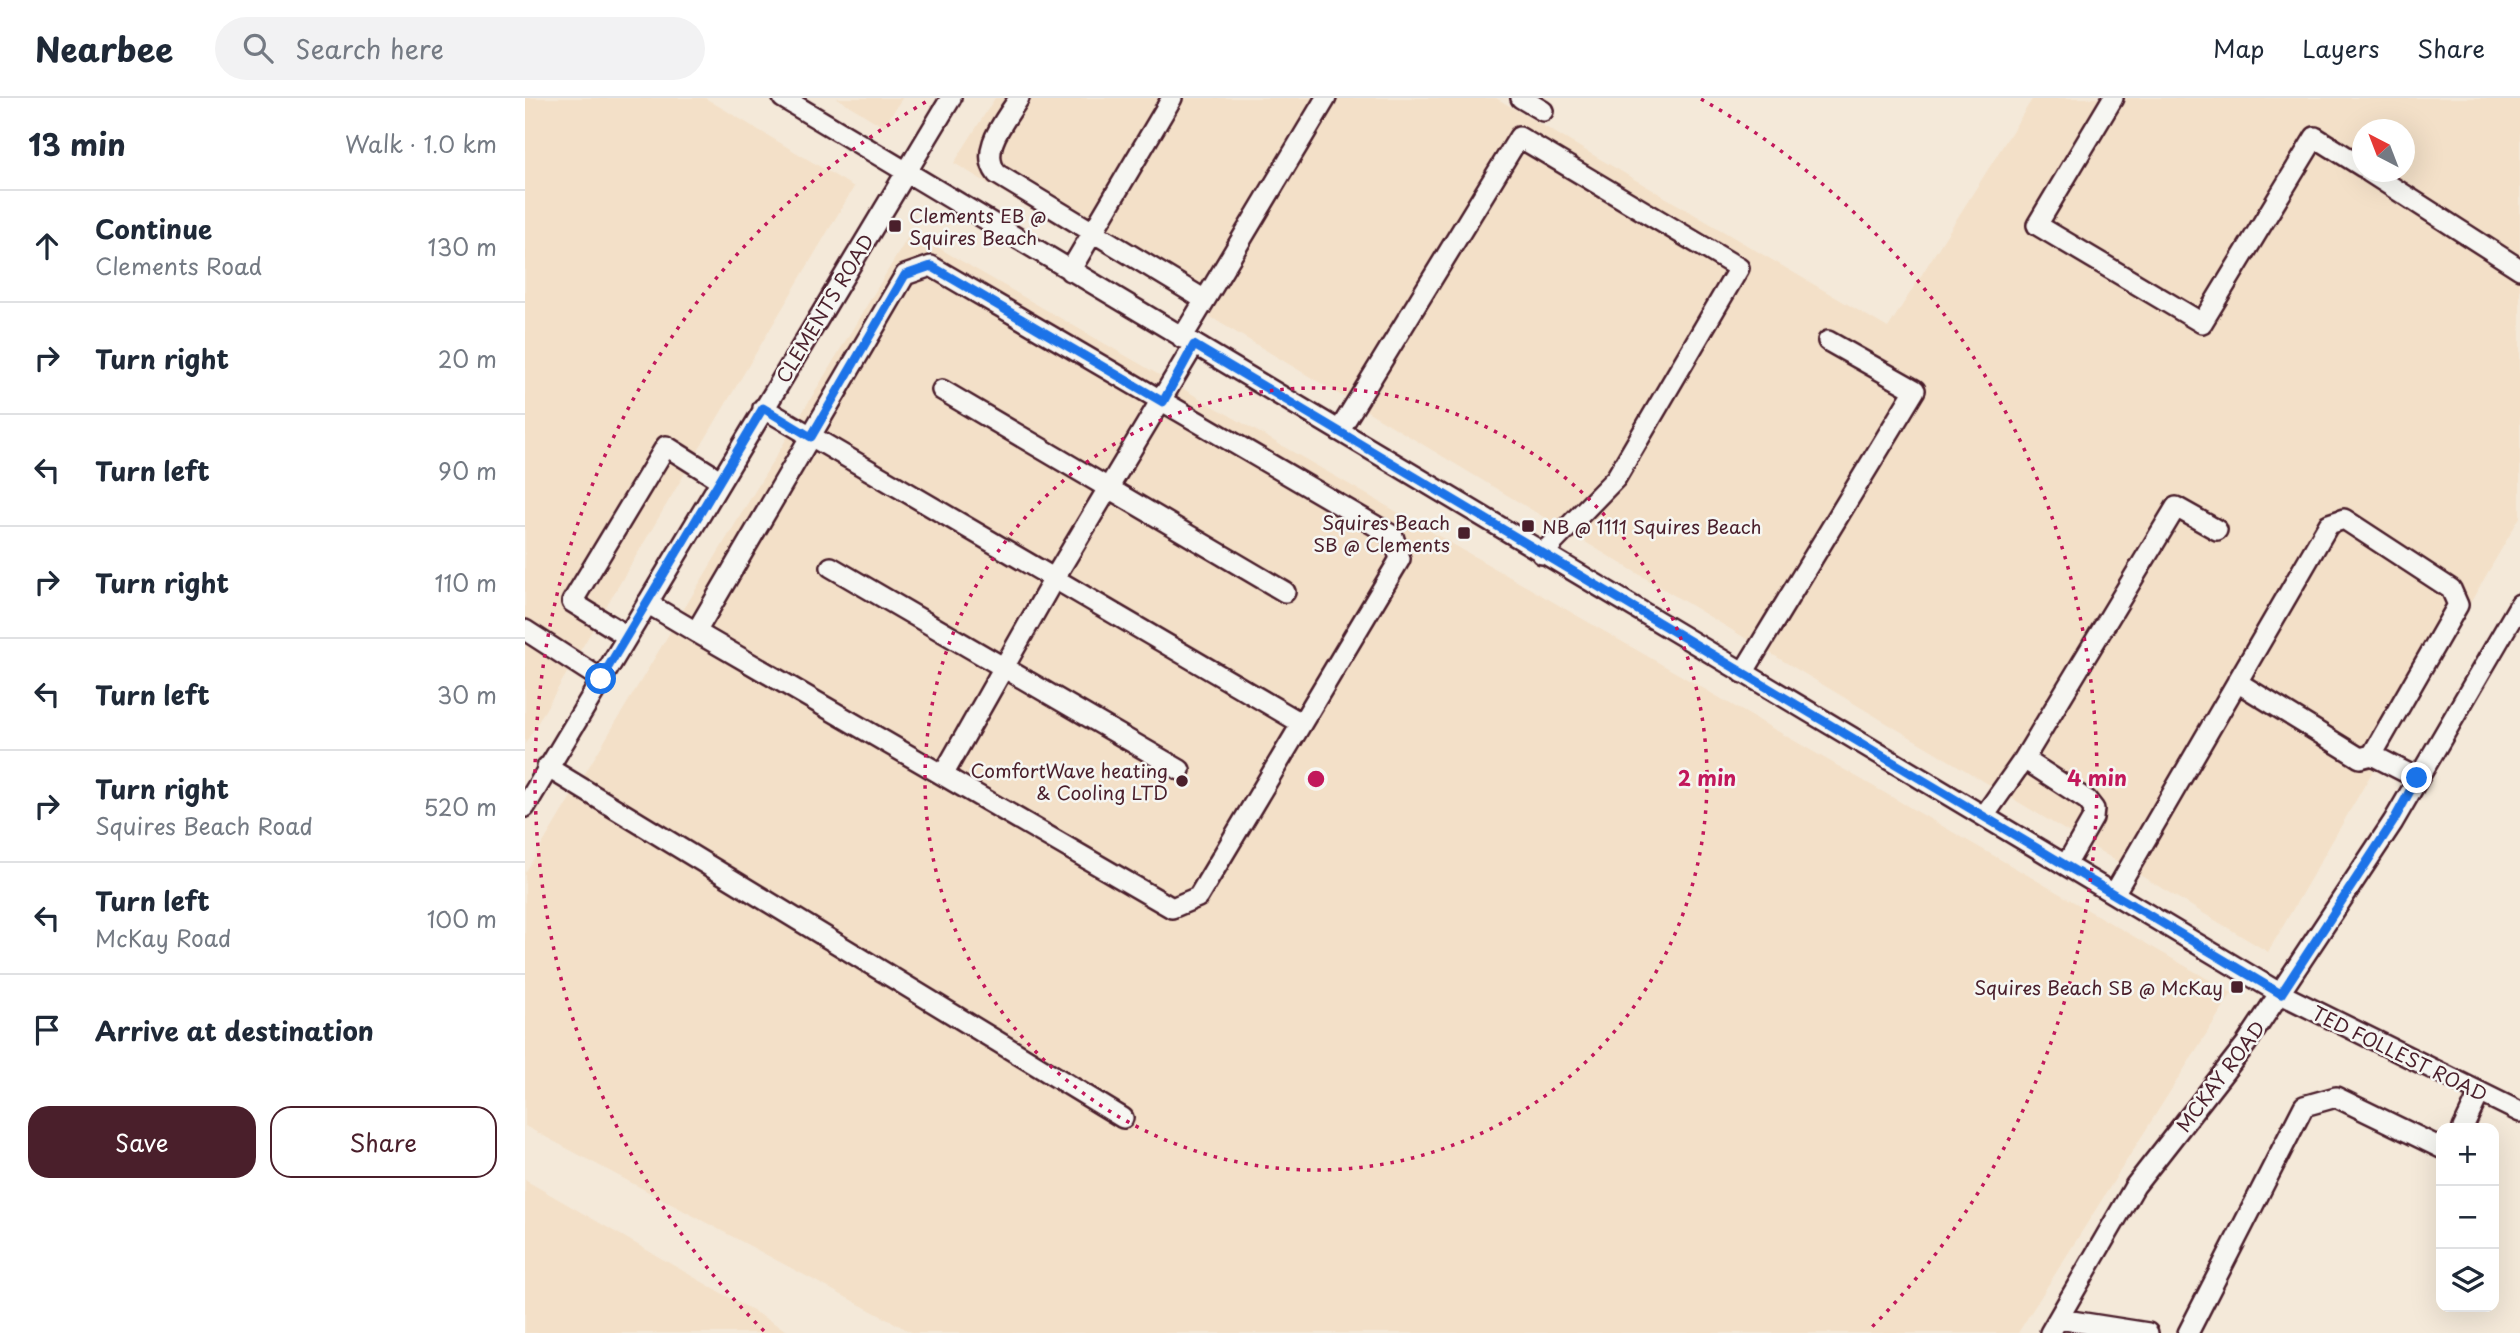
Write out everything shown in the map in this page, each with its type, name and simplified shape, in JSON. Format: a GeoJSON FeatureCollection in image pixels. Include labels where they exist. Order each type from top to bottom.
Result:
{"type":"FeatureCollection","features":[{"type":"Feature","properties":{"kind":"street","name":"TED FOLLEST ROAD"},"geometry":{"type":"LineString","coordinates":[[783,98],[2281,994],[2520,1112]]}},
{"type":"Feature","properties":{"kind":"street","name":"CLEMENTS ROAD"},"geometry":{"type":"LineString","coordinates":[[525,807],[951,98]]}},
{"type":"Feature","properties":{"kind":"street"},"geometry":{"type":"LineString","coordinates":[[1019,98],[992,144],[992,168],[1005,180],[1205,300]]}},
{"type":"Feature","properties":{"kind":"street"},"geometry":{"type":"LineString","coordinates":[[1070,271],[1172,98]]}},
{"type":"Feature","properties":{"kind":"street"},"geometry":{"type":"LineString","coordinates":[[943,775],[1055,577],[1163,402],[1205,300],[1326,98]]}},
{"type":"Feature","properties":{"kind":"street"},"geometry":{"type":"LineString","coordinates":[[1521,98],[1543,111]]}},
{"type":"Feature","properties":{"kind":"street"},"geometry":{"type":"LineString","coordinates":[[2113,98],[2037,225],[2202,323],[2315,137],[2352,160]]}},
{"type":"Feature","properties":{"kind":"street"},"geometry":{"type":"LineString","coordinates":[[1339,431],[1519,137],[1739,268],[1616,478],[1542,554]]}},
{"type":"Feature","properties":{"kind":"street"},"geometry":{"type":"LineString","coordinates":[[2385,182],[2520,269]]}},
{"type":"Feature","properties":{"kind":"street"},"geometry":{"type":"LineString","coordinates":[[647,603],[696,632],[1173,908],[1198,897],[1400,559],[1393,536],[931,266],[905,275],[696,632]]}},
{"type":"Feature","properties":{"kind":"street"},"geometry":{"type":"LineString","coordinates":[[1743,673],[1915,390],[1828,341]]}},
{"type":"Feature","properties":{"kind":"street"},"geometry":{"type":"LineString","coordinates":[[942,390],[1285,592]]}},
{"type":"Feature","properties":{"kind":"street"},"geometry":{"type":"LineString","coordinates":[[763,408],[1301,723]]}},
{"type":"Feature","properties":{"kind":"street"},"geometry":{"type":"LineString","coordinates":[[627,636],[572,601],[666,446],[720,480]]}},
{"type":"Feature","properties":{"kind":"street"},"geometry":{"type":"LineString","coordinates":[[1984,816],[2024,759],[2176,507],[2217,530]]}},
{"type":"Feature","properties":{"kind":"street"},"geometry":{"type":"LineString","coordinates":[[2114,894],[2329,524],[2344,519],[2451,589],[2458,605],[2372,755]]}},
{"type":"Feature","properties":{"kind":"street"},"geometry":{"type":"LineString","coordinates":[[831,567],[1180,770]]}},
{"type":"Feature","properties":{"kind":"street","name":"MCKAY ROAD"},"geometry":{"type":"LineString","coordinates":[[2054,1326],[2135,1186],[2246,1044],[2393,822],[2520,604]]}},
{"type":"Feature","properties":{"kind":"street"},"geometry":{"type":"LineString","coordinates":[[525,630],[601,679]]}},
{"type":"Feature","properties":{"kind":"street"},"geometry":{"type":"LineString","coordinates":[[2237,682],[2360,758],[2372,755],[2417,778]]}},
{"type":"Feature","properties":{"kind":"street"},"geometry":{"type":"LineString","coordinates":[[2024,759],[2087,800],[2094,809],[2093,818],[2066,865]]}},
{"type":"Feature","properties":{"kind":"street"},"geometry":{"type":"LineString","coordinates":[[547,767],[1123,1118]]}},
{"type":"Feature","properties":{"kind":"street"},"geometry":{"type":"LineString","coordinates":[[2465,1123],[2480,1092]]}},
{"type":"Feature","properties":{"kind":"street"},"geometry":{"type":"LineString","coordinates":[[2188,1333],[2304,1105],[2336,1097],[2436,1147]]}},
{"type":"Feature","properties":{"kind":"street"},"geometry":{"type":"LineString","coordinates":[[2054,1326],[2148,1333]]}},
{"type":"Feature","properties":{"kind":"shaded area"},"geometry":{"type":"Polygon","coordinates":[[[525,98],[705,98],[854,187],[525,744],[525,98]]]}},
{"type":"Feature","properties":{"kind":"shaded area"},"geometry":{"type":"Polygon","coordinates":[[[837,98],[902,98],[884,127],[837,98]]]}},
{"type":"Feature","properties":{"kind":"shaded area"},"geometry":{"type":"Polygon","coordinates":[[[995,98],[1496,98],[1888,328],[2033,98],[2520,98],[2520,517],[2268,952],[954,163],[995,98]]]}},
{"type":"Feature","properties":{"kind":"shaded area"},"geometry":{"type":"Polygon","coordinates":[[[911,232],[2232,993],[2018,1333],[913,1333],[525,1126],[525,873],[911,232]]]}},
{"type":"Feature","properties":{"kind":"shaded area"},"geometry":{"type":"Polygon","coordinates":[[[525,1180],[791,1333],[525,1333],[525,1180]]]}},
{"type":"Feature","properties":{"kind":"place","name":"Clements EB @ Squires Beach"},"geometry":{"type":"Point","coordinates":[895,226]}},
{"type":"Feature","properties":{"kind":"place","name":"NB @ 1111 Squires Beach"},"geometry":{"type":"Point","coordinates":[1528,526]}},
{"type":"Feature","properties":{"kind":"place","name":"Squires Beach SB @ Clements"},"geometry":{"type":"Point","coordinates":[1464,533]}},
{"type":"Feature","properties":{"kind":"place","name":"ComfortWave heating & Cooling LTD"},"geometry":{"type":"Point","coordinates":[1182,781]}},
{"type":"Feature","properties":{"kind":"place","name":"Squires Beach SB @ McKay"},"geometry":{"type":"Point","coordinates":[2237,987]}},
{"type":"Feature","properties":{"kind":"route"},"geometry":{"type":"LineString","coordinates":[[601,679],[763,408],[811,437],[905,275],[931,266],[1163,402],[1194,345],[2281,994],[2393,822],[2417,778]]}}]}
